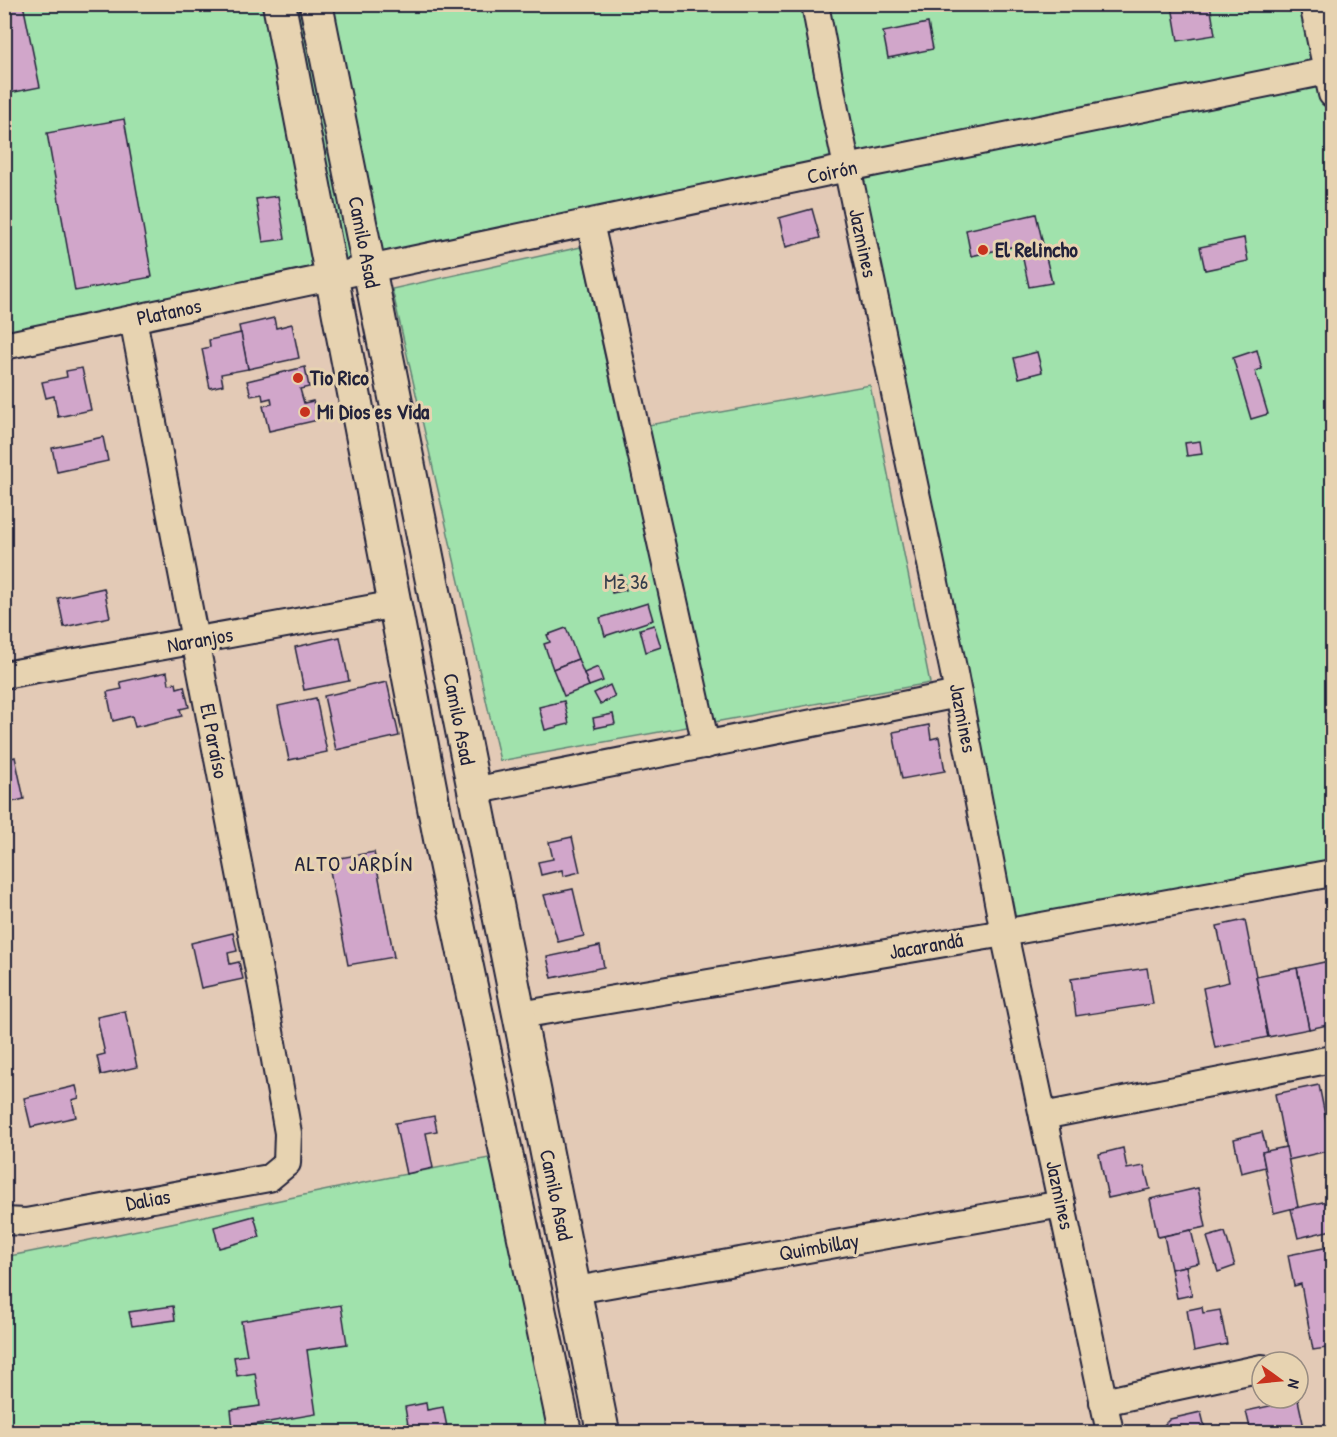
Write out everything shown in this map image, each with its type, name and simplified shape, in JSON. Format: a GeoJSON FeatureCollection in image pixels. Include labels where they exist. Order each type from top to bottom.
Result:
{"type":"FeatureCollection","features":[{"type":"Feature","properties":{"kind":"street","name":"Camilo Asad"},"geometry":{"type":"LineString","coordinates":[[279,4],[441,844],[565,1432]]}},
{"type":"Feature","properties":{"kind":"street","name":"Camilo Asad"},"geometry":{"type":"LineString","coordinates":[[316,4],[603,1432]]}},
{"type":"Feature","properties":{"kind":"street","name":"Jazmines"},"geometry":{"type":"LineString","coordinates":[[815,4],[847,168],[958,694],[1004,933],[1110,1432]]}},
{"type":"Feature","properties":{"kind":"street"},"geometry":{"type":"LineString","coordinates":[[1313,4],[1331,78]]}},
{"type":"Feature","properties":{"kind":"street","name":"Coirón"},"geometry":{"type":"LineString","coordinates":[[333,277],[847,168],[1331,78]]}},
{"type":"Feature","properties":{"kind":"street"},"geometry":{"type":"LineString","coordinates":[[590,223],[706,746]]}},
{"type":"Feature","properties":{"kind":"street","name":"Platanos"},"geometry":{"type":"LineString","coordinates":[[4,346],[333,277]]}},
{"type":"Feature","properties":{"kind":"street","name":"El Paraíso"},"geometry":{"type":"LineString","coordinates":[[133,319],[280,1086],[288,1133],[286,1163]]}},
{"type":"Feature","properties":{"kind":"street","name":"Naranjos"},"geometry":{"type":"LineString","coordinates":[[4,675],[396,604]]}},
{"type":"Feature","properties":{"kind":"street"},"geometry":{"type":"LineString","coordinates":[[473,791],[958,694]]}},
{"type":"Feature","properties":{"kind":"street","name":"Jacarandá"},"geometry":{"type":"LineString","coordinates":[[520,1015],[1004,933],[1332,873]]}},
{"type":"Feature","properties":{"kind":"street"},"geometry":{"type":"LineString","coordinates":[[1043,1116],[1332,1059]]}},
{"type":"Feature","properties":{"kind":"street","name":"Dalias"},"geometry":{"type":"LineString","coordinates":[[4,1221],[26,1222],[269,1178],[286,1163]]}},
{"type":"Feature","properties":{"kind":"street","name":"Quimbillay"},"geometry":{"type":"LineString","coordinates":[[576,1290],[1062,1204]]}},
{"type":"Feature","properties":{"kind":"street"},"geometry":{"type":"LineString","coordinates":[[1103,1402],[1250,1371]]}},
{"type":"Feature","properties":{"kind":"green space"},"geometry":{"type":"Polygon","coordinates":[[[5,5],[1332,5],[1332,873],[1004,933],[847,168],[5,346],[5,5]]]}},
{"type":"Feature","properties":{"kind":"green space","name":"Mz 36"},"geometry":{"type":"Polygon","coordinates":[[[581,247],[621,430],[870,385],[930,683],[500,761],[392,289],[581,247]]]}},
{"type":"Feature","properties":{"kind":"green space"},"geometry":{"type":"Polygon","coordinates":[[[506,1155],[565,1432],[5,1432],[5,1257],[506,1155]]]}},
{"type":"Feature","properties":{"kind":"building"},"geometry":{"type":"Polygon","coordinates":[[[4,4],[23,4],[40,87],[4,94],[4,4]]]}},
{"type":"Feature","properties":{"kind":"building"},"geometry":{"type":"Polygon","coordinates":[[[1210,4],[1215,35],[1178,41],[1172,6],[1210,4]]]}},
{"type":"Feature","properties":{"kind":"building"},"geometry":{"type":"Polygon","coordinates":[[[928,23],[933,49],[888,58],[883,32],[928,23]]]}},
{"type":"Feature","properties":{"kind":"building"},"geometry":{"type":"Polygon","coordinates":[[[124,119],[152,277],[75,291],[47,133],[124,119]]]}},
{"type":"Feature","properties":{"kind":"building"},"geometry":{"type":"Polygon","coordinates":[[[278,196],[285,239],[263,242],[256,199],[278,196]]]}},
{"type":"Feature","properties":{"kind":"building"},"geometry":{"type":"Polygon","coordinates":[[[812,209],[820,238],[786,247],[779,218],[812,209]]]}},
{"type":"Feature","properties":{"kind":"building","name":"El Relincho"},"geometry":{"type":"Polygon","coordinates":[[[1036,214],[1052,283],[1029,287],[1020,245],[971,256],[966,230],[1036,214]]]}},
{"type":"Feature","properties":{"kind":"building"},"geometry":{"type":"Polygon","coordinates":[[[1244,238],[1248,261],[1205,270],[1200,247],[1244,238]]]}},
{"type":"Feature","properties":{"kind":"building"},"geometry":{"type":"Polygon","coordinates":[[[274,318],[276,328],[292,324],[299,358],[248,369],[239,326],[274,318]]]}},
{"type":"Feature","properties":{"kind":"building"},"geometry":{"type":"Polygon","coordinates":[[[241,333],[248,369],[221,374],[223,385],[210,388],[202,349],[210,347],[209,340],[241,333]]]}},
{"type":"Feature","properties":{"kind":"building"},"geometry":{"type":"Polygon","coordinates":[[[1257,350],[1262,369],[1255,371],[1268,414],[1251,419],[1233,358],[1257,350]]]}},
{"type":"Feature","properties":{"kind":"building"},"geometry":{"type":"Polygon","coordinates":[[[1037,352],[1042,372],[1019,378],[1014,358],[1037,352]]]}},
{"type":"Feature","properties":{"kind":"building"},"geometry":{"type":"Polygon","coordinates":[[[305,367],[309,387],[300,389],[304,403],[313,401],[318,420],[269,431],[263,406],[272,404],[271,398],[263,400],[262,394],[251,396],[247,381],[305,367]]]}},
{"type":"Feature","properties":{"kind":"building"},"geometry":{"type":"Polygon","coordinates":[[[82,368],[91,410],[58,417],[54,396],[46,398],[42,382],[67,377],[66,371],[82,368]]]}},
{"type":"Feature","properties":{"kind":"building"},"geometry":{"type":"Polygon","coordinates":[[[103,437],[108,461],[57,472],[52,448],[103,437]]]}},
{"type":"Feature","properties":{"kind":"building"},"geometry":{"type":"Polygon","coordinates":[[[1200,441],[1202,454],[1187,456],[1185,443],[1200,441]]]}},
{"type":"Feature","properties":{"kind":"building"},"geometry":{"type":"Polygon","coordinates":[[[622,575],[626,590],[612,593],[609,578],[622,575]]]}},
{"type":"Feature","properties":{"kind":"building"},"geometry":{"type":"Polygon","coordinates":[[[104,588],[110,617],[64,627],[58,598],[104,588]]]}},
{"type":"Feature","properties":{"kind":"building"},"geometry":{"type":"Polygon","coordinates":[[[648,603],[653,620],[605,636],[600,618],[648,603]]]}},
{"type":"Feature","properties":{"kind":"building"},"geometry":{"type":"Polygon","coordinates":[[[654,625],[661,647],[646,652],[640,629],[654,625]]]}},
{"type":"Feature","properties":{"kind":"building"},"geometry":{"type":"Polygon","coordinates":[[[566,628],[578,659],[553,669],[544,644],[550,642],[547,635],[566,628]]]}},
{"type":"Feature","properties":{"kind":"building"},"geometry":{"type":"Polygon","coordinates":[[[340,637],[349,681],[304,690],[295,647],[340,637]]]}},
{"type":"Feature","properties":{"kind":"building"},"geometry":{"type":"Polygon","coordinates":[[[578,659],[589,686],[564,696],[553,669],[578,659]]]}},
{"type":"Feature","properties":{"kind":"building"},"geometry":{"type":"Polygon","coordinates":[[[598,667],[603,681],[589,686],[584,673],[598,667]]]}},
{"type":"Feature","properties":{"kind":"building"},"geometry":{"type":"Polygon","coordinates":[[[167,672],[169,684],[176,683],[177,688],[184,686],[189,707],[180,709],[182,716],[135,727],[132,716],[113,721],[107,692],[122,689],[120,682],[167,672]]]}},
{"type":"Feature","properties":{"kind":"building"},"geometry":{"type":"Polygon","coordinates":[[[387,682],[399,736],[336,750],[324,696],[387,682]]]}},
{"type":"Feature","properties":{"kind":"building"},"geometry":{"type":"Polygon","coordinates":[[[610,685],[615,697],[600,704],[594,693],[610,685]]]}},
{"type":"Feature","properties":{"kind":"building"},"geometry":{"type":"Polygon","coordinates":[[[316,698],[327,752],[289,760],[278,706],[316,698]]]}},
{"type":"Feature","properties":{"kind":"building"},"geometry":{"type":"Polygon","coordinates":[[[564,701],[569,724],[545,730],[539,707],[564,701]]]}},
{"type":"Feature","properties":{"kind":"building"},"geometry":{"type":"Polygon","coordinates":[[[613,714],[615,724],[595,728],[593,718],[613,714]]]}},
{"type":"Feature","properties":{"kind":"building"},"geometry":{"type":"Polygon","coordinates":[[[929,725],[931,739],[939,737],[945,771],[902,779],[893,732],[929,725]]]}},
{"type":"Feature","properties":{"kind":"building"},"geometry":{"type":"Polygon","coordinates":[[[4,728],[11,758],[4,760],[4,728]]]}},
{"type":"Feature","properties":{"kind":"building"},"geometry":{"type":"Polygon","coordinates":[[[15,757],[24,799],[4,804],[4,760],[15,757]]]}},
{"type":"Feature","properties":{"kind":"building"},"geometry":{"type":"Polygon","coordinates":[[[572,837],[580,872],[563,876],[562,870],[541,875],[538,862],[553,859],[549,842],[572,837]]]}},
{"type":"Feature","properties":{"kind":"building"},"geometry":{"type":"Polygon","coordinates":[[[374,852],[394,957],[348,965],[328,860],[374,852]]]}},
{"type":"Feature","properties":{"kind":"building"},"geometry":{"type":"Polygon","coordinates":[[[573,889],[584,936],[558,942],[544,895],[573,889]]]}},
{"type":"Feature","properties":{"kind":"building"},"geometry":{"type":"Polygon","coordinates":[[[1245,920],[1268,1037],[1215,1048],[1203,988],[1229,982],[1217,926],[1245,920]]]}},
{"type":"Feature","properties":{"kind":"building"},"geometry":{"type":"Polygon","coordinates":[[[233,933],[237,951],[228,953],[230,964],[239,962],[243,979],[201,988],[191,943],[233,933]]]}},
{"type":"Feature","properties":{"kind":"building"},"geometry":{"type":"Polygon","coordinates":[[[600,946],[604,967],[552,978],[547,957],[600,946]]]}},
{"type":"Feature","properties":{"kind":"building"},"geometry":{"type":"Polygon","coordinates":[[[1329,961],[1332,976],[1332,1024],[1309,1029],[1297,968],[1329,961]]]}},
{"type":"Feature","properties":{"kind":"building"},"geometry":{"type":"Polygon","coordinates":[[[1147,968],[1153,1004],[1076,1016],[1071,979],[1147,968]]]}},
{"type":"Feature","properties":{"kind":"building"},"geometry":{"type":"Polygon","coordinates":[[[1297,968],[1309,1029],[1268,1037],[1256,976],[1297,968]]]}},
{"type":"Feature","properties":{"kind":"building"},"geometry":{"type":"Polygon","coordinates":[[[125,1011],[137,1067],[101,1075],[97,1056],[105,1054],[97,1017],[125,1011]]]}},
{"type":"Feature","properties":{"kind":"building"},"geometry":{"type":"Polygon","coordinates":[[[1319,1085],[1332,1150],[1288,1160],[1275,1094],[1319,1085]]]}},
{"type":"Feature","properties":{"kind":"building"},"geometry":{"type":"Polygon","coordinates":[[[76,1086],[79,1098],[72,1100],[76,1117],[31,1127],[24,1098],[76,1086]]]}},
{"type":"Feature","properties":{"kind":"building"},"geometry":{"type":"Polygon","coordinates":[[[434,1116],[437,1131],[426,1133],[433,1168],[406,1174],[395,1123],[434,1116]]]}},
{"type":"Feature","properties":{"kind":"building"},"geometry":{"type":"Polygon","coordinates":[[[1262,1132],[1267,1151],[1262,1152],[1265,1167],[1241,1173],[1234,1139],[1262,1132]]]}},
{"type":"Feature","properties":{"kind":"building"},"geometry":{"type":"Polygon","coordinates":[[[1286,1147],[1298,1207],[1274,1213],[1262,1152],[1286,1147]]]}},
{"type":"Feature","properties":{"kind":"building"},"geometry":{"type":"Polygon","coordinates":[[[1123,1148],[1127,1169],[1144,1166],[1150,1189],[1108,1198],[1099,1154],[1123,1148]]]}},
{"type":"Feature","properties":{"kind":"building"},"geometry":{"type":"Polygon","coordinates":[[[1198,1188],[1206,1227],[1158,1237],[1150,1199],[1198,1188]]]}},
{"type":"Feature","properties":{"kind":"building"},"geometry":{"type":"Polygon","coordinates":[[[1332,1200],[1332,1230],[1298,1238],[1291,1209],[1332,1200]]]}},
{"type":"Feature","properties":{"kind":"building"},"geometry":{"type":"Polygon","coordinates":[[[254,1216],[260,1237],[219,1248],[214,1227],[254,1216]]]}},
{"type":"Feature","properties":{"kind":"building"},"geometry":{"type":"Polygon","coordinates":[[[1191,1230],[1199,1263],[1171,1269],[1164,1236],[1191,1230]]]}},
{"type":"Feature","properties":{"kind":"building"},"geometry":{"type":"Polygon","coordinates":[[[1225,1232],[1235,1266],[1218,1272],[1207,1237],[1225,1232]]]}},
{"type":"Feature","properties":{"kind":"building"},"geometry":{"type":"Polygon","coordinates":[[[1329,1247],[1332,1263],[1332,1381],[1326,1348],[1313,1350],[1301,1284],[1294,1286],[1288,1255],[1329,1247]]]}},
{"type":"Feature","properties":{"kind":"building"},"geometry":{"type":"Polygon","coordinates":[[[1186,1266],[1192,1295],[1177,1298],[1171,1269],[1186,1266]]]}},
{"type":"Feature","properties":{"kind":"building"},"geometry":{"type":"Polygon","coordinates":[[[341,1305],[347,1344],[307,1350],[316,1414],[233,1428],[231,1410],[260,1406],[255,1373],[237,1376],[234,1357],[247,1355],[241,1321],[341,1305]]]}},
{"type":"Feature","properties":{"kind":"building"},"geometry":{"type":"Polygon","coordinates":[[[173,1306],[175,1320],[132,1326],[129,1312],[173,1306]]]}},
{"type":"Feature","properties":{"kind":"building"},"geometry":{"type":"Polygon","coordinates":[[[1202,1307],[1203,1313],[1220,1310],[1227,1344],[1194,1351],[1187,1310],[1202,1307]]]}},
{"type":"Feature","properties":{"kind":"building"},"geometry":{"type":"Polygon","coordinates":[[[426,1403],[427,1410],[443,1407],[448,1432],[400,1432],[409,1431],[405,1407],[426,1403]]]}},
{"type":"Feature","properties":{"kind":"building"},"geometry":{"type":"Polygon","coordinates":[[[1300,1410],[1305,1432],[1251,1432],[1246,1411],[1300,1410]]]}},
{"type":"Feature","properties":{"kind":"building"},"geometry":{"type":"Polygon","coordinates":[[[1201,1412],[1206,1432],[1157,1432],[1170,1419],[1201,1412]]]}},
{"type":"Feature","properties":{"kind":"place","name":"El Relincho"},"geometry":{"type":"Point","coordinates":[983,250]}},
{"type":"Feature","properties":{"kind":"place","name":"Tio Rico"},"geometry":{"type":"Point","coordinates":[298,378]}},
{"type":"Feature","properties":{"kind":"place","name":"Mi Dios es Vida"},"geometry":{"type":"Point","coordinates":[305,412]}},
{"type":"Feature","properties":{"kind":"district","name":"ALTO JARDÍN"},"geometry":{"type":"Point","coordinates":[354,863]}}]}
